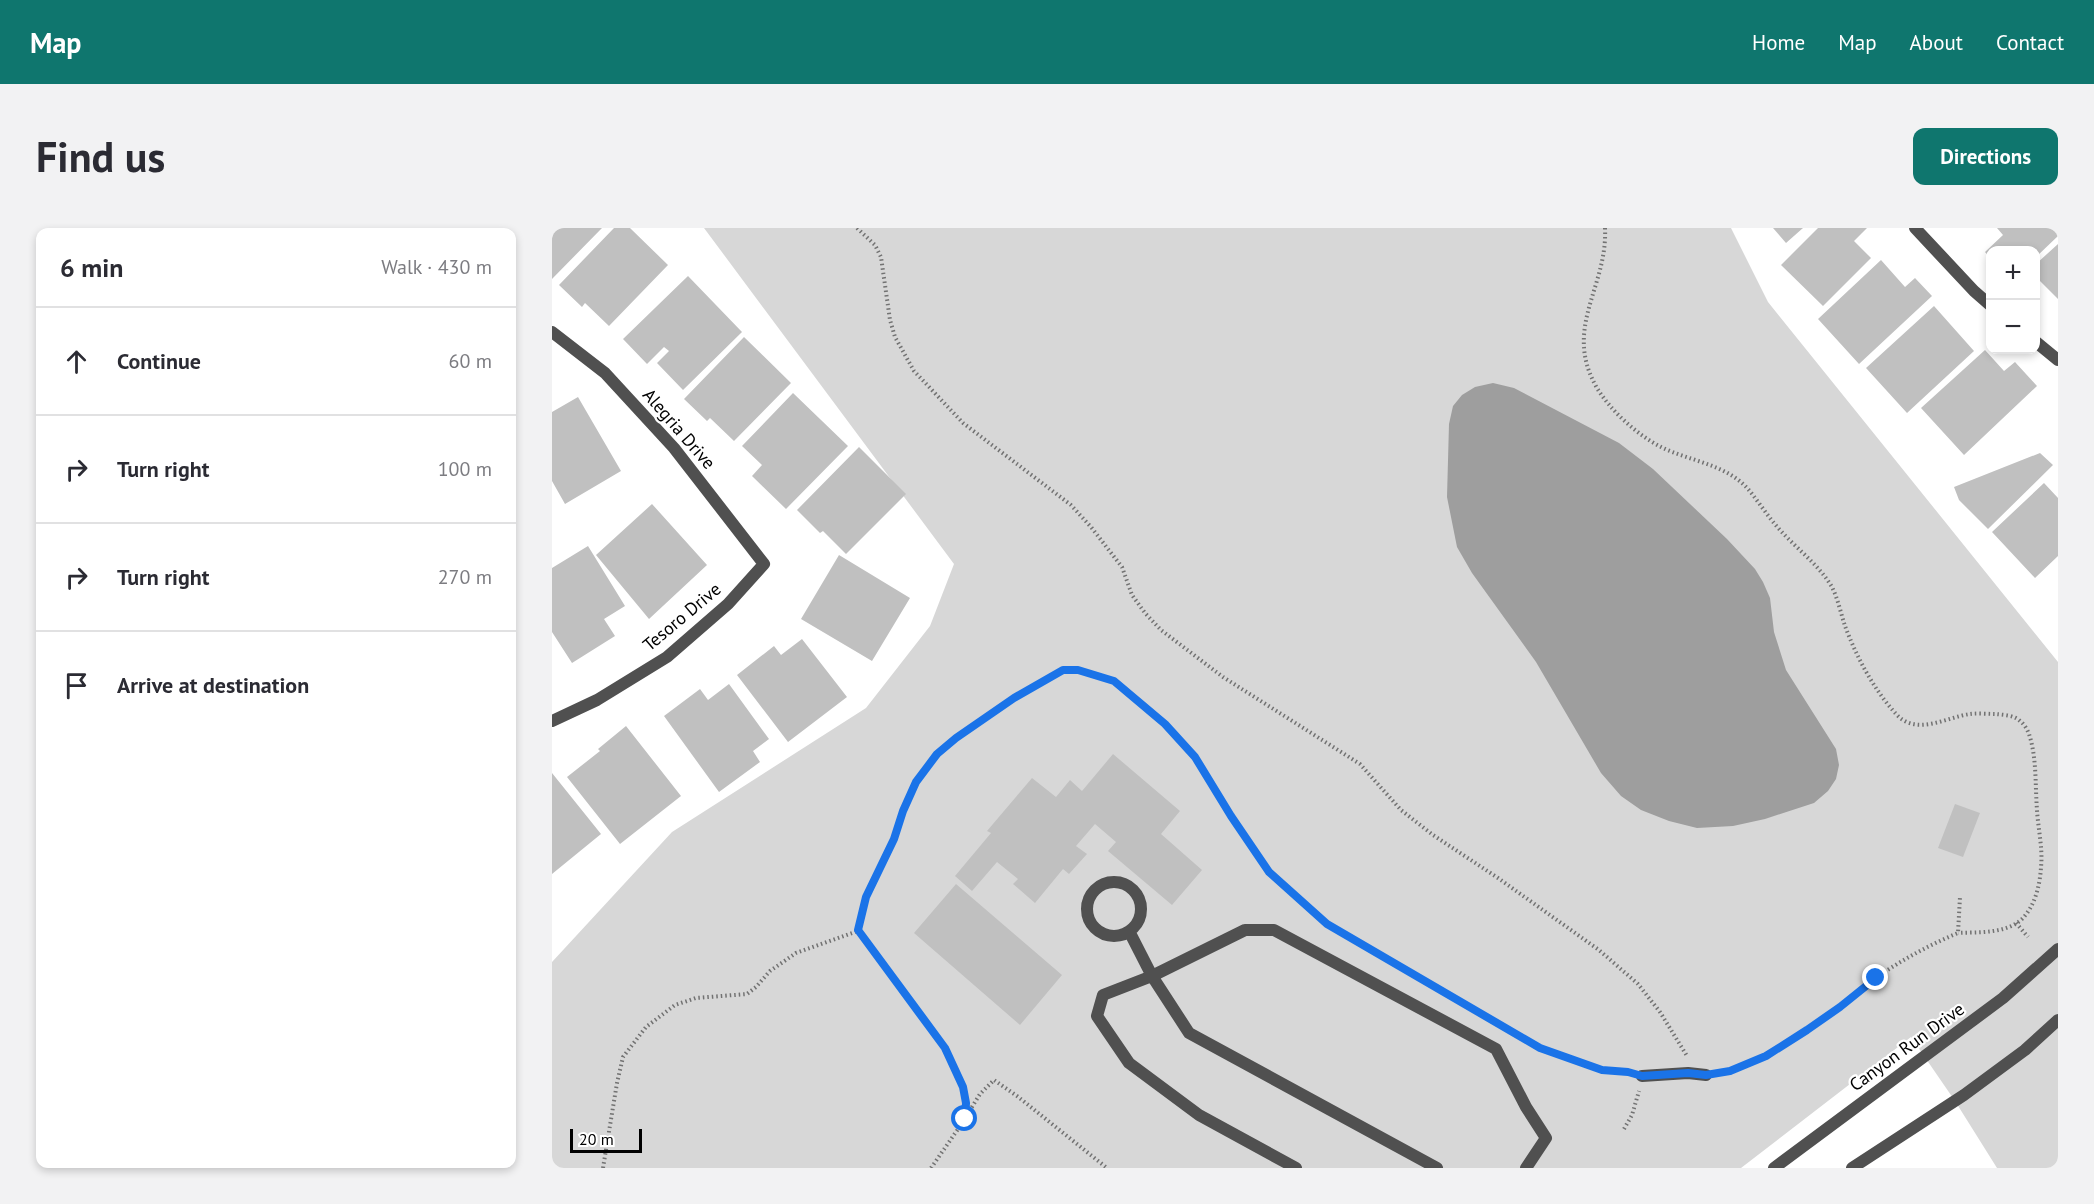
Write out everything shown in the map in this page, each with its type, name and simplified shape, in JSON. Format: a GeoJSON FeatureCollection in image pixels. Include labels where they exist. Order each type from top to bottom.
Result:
{"type":"FeatureCollection","features":[{"type":"Feature","properties":{"kind":"street"},"geometry":{"type":"LineString","coordinates":[[1915,228],[1986,302]]}},
{"type":"Feature","properties":{"kind":"street","name":"Alegria Drive"},"geometry":{"type":"LineString","coordinates":[[552,332],[605,373],[666,439],[764,564]]}},
{"type":"Feature","properties":{"kind":"street"},"geometry":{"type":"LineString","coordinates":[[2040,345],[2058,360]]}},
{"type":"Feature","properties":{"kind":"street","name":"Tesoro Drive"},"geometry":{"type":"LineString","coordinates":[[552,721],[597,700],[667,657],[728,604],[764,564]]}},
{"type":"Feature","properties":{"kind":"street"},"geometry":{"type":"LineString","coordinates":[[1113,882],[1129,886],[1136,892],[1140,900],[1140,918],[1129,931],[1120,935],[1111,935],[1102,933],[1095,927],[1088,912],[1088,903],[1097,888],[1113,882]]}},
{"type":"Feature","properties":{"kind":"street"},"geometry":{"type":"LineString","coordinates":[[1296,1168],[1199,1114],[1129,1063],[1097,1016],[1103,995],[1152,976],[1245,930],[1274,930],[1496,1049],[1526,1107],[1546,1138],[1526,1168]]}},
{"type":"Feature","properties":{"kind":"street"},"geometry":{"type":"LineString","coordinates":[[1129,931],[1152,976],[1189,1033],[1437,1168]]}},
{"type":"Feature","properties":{"kind":"street","name":"Canyon Run Drive"},"geometry":{"type":"LineString","coordinates":[[1774,1168],[2003,998],[2058,949]]}},
{"type":"Feature","properties":{"kind":"street"},"geometry":{"type":"LineString","coordinates":[[1852,1168],[1964,1095],[2025,1050],[2058,1020]]}},
{"type":"Feature","properties":{"kind":"street"},"geometry":{"type":"LineString","coordinates":[[1642,1076],[1688,1073],[1706,1075]]}},
{"type":"Feature","properties":{"kind":"path"},"geometry":{"type":"LineString","coordinates":[[857,228],[875,244],[881,257],[890,320],[895,337],[914,371],[963,423],[1041,482],[1077,513],[1122,567],[1132,595],[1161,630],[1223,677],[1360,764],[1401,810],[1417,823],[1599,950],[1638,984],[1660,1012],[1691,1062],[1706,1075],[1730,1071],[1766,1056],[1815,1024],[1899,963],[1958,933],[1999,930],[2024,917],[2036,896],[2042,865],[2034,761],[2028,730],[2019,720],[2007,715],[1970,714],[1921,725],[1910,724],[1899,718],[1862,664],[1852,645],[1832,588],[1815,566],[1777,527],[1748,489],[1727,473],[1661,447],[1629,425],[1606,400],[1590,375],[1582,335],[1603,258],[1605,228]]}},
{"type":"Feature","properties":{"kind":"path"},"geometry":{"type":"LineString","coordinates":[[858,930],[866,897],[894,839],[916,782],[937,754],[1014,698],[1063,670],[1078,670],[1114,681],[1165,724],[1195,757],[1269,872],[1327,924],[1540,1048],[1602,1070],[1628,1072],[1642,1076],[1632,1115],[1624,1129]]}},
{"type":"Feature","properties":{"kind":"path"},"geometry":{"type":"LineString","coordinates":[[1958,933],[1960,897]]}},
{"type":"Feature","properties":{"kind":"path"},"geometry":{"type":"LineString","coordinates":[[2016,923],[2028,937]]}},
{"type":"Feature","properties":{"kind":"path"},"geometry":{"type":"LineString","coordinates":[[858,930],[945,1048],[963,1087],[966,1103],[965,1119]]}},
{"type":"Feature","properties":{"kind":"path"},"geometry":{"type":"LineString","coordinates":[[603,1168],[623,1057],[646,1027],[675,1005],[696,998],[747,993],[756,987],[770,970],[796,953],[858,930]]}},
{"type":"Feature","properties":{"kind":"path"},"geometry":{"type":"LineString","coordinates":[[931,1168],[980,1094],[993,1080],[1017,1096],[1107,1168]]}},
{"type":"Feature","properties":{"kind":"shaded area"},"geometry":{"type":"Polygon","coordinates":[[[704,228],[1731,228],[1768,302],[2058,662],[2058,1168],[1997,1168],[1911,1037],[1741,1168],[552,1168],[552,962],[672,832],[866,708],[930,626],[954,564],[704,228]]]}},
{"type":"Feature","properties":{"kind":"shaded area"},"geometry":{"type":"Polygon","coordinates":[[[1493,383],[1514,388],[1619,443],[1653,469],[1727,539],[1755,569],[1770,598],[1774,632],[1786,670],[1836,749],[1839,765],[1836,779],[1828,791],[1814,803],[1765,819],[1733,826],[1697,828],[1669,821],[1641,810],[1621,796],[1601,773],[1536,662],[1472,573],[1457,547],[1447,497],[1449,424],[1453,406],[1462,395],[1475,387],[1493,383]]]}},
{"type":"Feature","properties":{"kind":"building"},"geometry":{"type":"Polygon","coordinates":[[[552,228],[602,228],[552,279],[552,228]]]}},
{"type":"Feature","properties":{"kind":"building"},"geometry":{"type":"Polygon","coordinates":[[[614,228],[630,228],[668,265],[609,326],[585,303],[582,307],[559,285],[614,228]]]}},
{"type":"Feature","properties":{"kind":"building"},"geometry":{"type":"Polygon","coordinates":[[[1773,228],[1803,228],[1786,243],[1773,228]]]}},
{"type":"Feature","properties":{"kind":"building"},"geometry":{"type":"Polygon","coordinates":[[[1818,228],[1867,228],[1854,241],[1871,258],[1823,306],[1781,265],[1818,228]]]}},
{"type":"Feature","properties":{"kind":"building"},"geometry":{"type":"Polygon","coordinates":[[[1997,228],[2058,228],[2058,236],[2040,253],[2040,246],[1991,246],[2003,235],[1997,228]]]}},
{"type":"Feature","properties":{"kind":"building"},"geometry":{"type":"Polygon","coordinates":[[[2058,244],[2058,299],[2040,281],[2040,260],[2058,244]]]}},
{"type":"Feature","properties":{"kind":"building"},"geometry":{"type":"Polygon","coordinates":[[[1881,260],[1905,287],[1915,278],[1932,296],[1859,364],[1818,319],[1881,260]]]}},
{"type":"Feature","properties":{"kind":"building"},"geometry":{"type":"Polygon","coordinates":[[[688,276],[742,332],[683,390],[657,363],[669,351],[664,347],[647,364],[623,339],[688,276]]]}},
{"type":"Feature","properties":{"kind":"building"},"geometry":{"type":"Polygon","coordinates":[[[1934,306],[1974,351],[1907,413],[1866,368],[1934,306]]]}},
{"type":"Feature","properties":{"kind":"building"},"geometry":{"type":"Polygon","coordinates":[[[744,337],[791,383],[734,441],[710,418],[707,421],[684,399],[744,337]]]}},
{"type":"Feature","properties":{"kind":"building"},"geometry":{"type":"Polygon","coordinates":[[[1985,350],[1986,354],[2004,371],[2015,362],[2037,386],[1964,455],[1921,408],[1985,350]]]}},
{"type":"Feature","properties":{"kind":"building"},"geometry":{"type":"Polygon","coordinates":[[[793,393],[848,446],[786,509],[752,476],[762,465],[742,446],[793,393]]]}},
{"type":"Feature","properties":{"kind":"building"},"geometry":{"type":"Polygon","coordinates":[[[578,397],[621,471],[565,504],[552,481],[552,412],[578,397]]]}},
{"type":"Feature","properties":{"kind":"building"},"geometry":{"type":"Polygon","coordinates":[[[859,447],[906,494],[846,554],[797,510],[859,447]]]}},
{"type":"Feature","properties":{"kind":"building"},"geometry":{"type":"Polygon","coordinates":[[[2040,453],[2053,465],[1988,529],[1959,500],[1954,487],[2040,453]]]}},
{"type":"Feature","properties":{"kind":"building"},"geometry":{"type":"Polygon","coordinates":[[[2044,483],[2058,498],[2058,556],[2035,578],[1992,532],[2044,483]]]}},
{"type":"Feature","properties":{"kind":"building"},"geometry":{"type":"Polygon","coordinates":[[[652,504],[707,565],[649,619],[596,555],[652,504]]]}},
{"type":"Feature","properties":{"kind":"building"},"geometry":{"type":"Polygon","coordinates":[[[588,546],[625,606],[604,619],[615,636],[572,663],[552,632],[552,568],[588,546]]]}},
{"type":"Feature","properties":{"kind":"building"},"geometry":{"type":"Polygon","coordinates":[[[839,555],[910,598],[872,661],[801,619],[839,555]]]}},
{"type":"Feature","properties":{"kind":"building"},"geometry":{"type":"Polygon","coordinates":[[[802,639],[847,697],[788,742],[737,675],[774,646],[781,655],[802,639]]]}},
{"type":"Feature","properties":{"kind":"building"},"geometry":{"type":"Polygon","coordinates":[[[729,684],[769,739],[753,751],[760,762],[719,792],[664,716],[700,689],[708,700],[729,684]]]}},
{"type":"Feature","properties":{"kind":"building"},"geometry":{"type":"Polygon","coordinates":[[[626,726],[681,796],[620,844],[567,777],[600,751],[598,749],[626,726]]]}},
{"type":"Feature","properties":{"kind":"building"},"geometry":{"type":"Polygon","coordinates":[[[1113,754],[1180,811],[1161,834],[1202,870],[1172,905],[1108,851],[1116,842],[1095,824],[1076,846],[1087,854],[1069,874],[1063,869],[1035,903],[1013,884],[1018,879],[997,862],[972,891],[955,876],[991,833],[987,831],[1032,778],[1056,797],[1070,780],[1082,791],[1113,754]]]}},
{"type":"Feature","properties":{"kind":"building"},"geometry":{"type":"Polygon","coordinates":[[[552,773],[601,834],[552,874],[552,773]]]}},
{"type":"Feature","properties":{"kind":"building"},"geometry":{"type":"Polygon","coordinates":[[[1955,804],[1980,813],[1963,857],[1938,848],[1955,804]]]}},
{"type":"Feature","properties":{"kind":"building"},"geometry":{"type":"Polygon","coordinates":[[[956,884],[1062,975],[1020,1025],[914,933],[956,884]]]}},
{"type":"Feature","properties":{"kind":"route"},"geometry":{"type":"LineString","coordinates":[[965,1119],[966,1103],[963,1087],[945,1048],[858,930],[863,906],[894,839],[916,782],[937,754],[1014,698],[1063,670],[1078,670],[1114,681],[1165,724],[1195,757],[1269,872],[1327,924],[1540,1048],[1602,1070],[1628,1072],[1642,1076],[1688,1073],[1706,1075],[1730,1071],[1766,1056],[1807,1030],[1876,978]]}}]}
